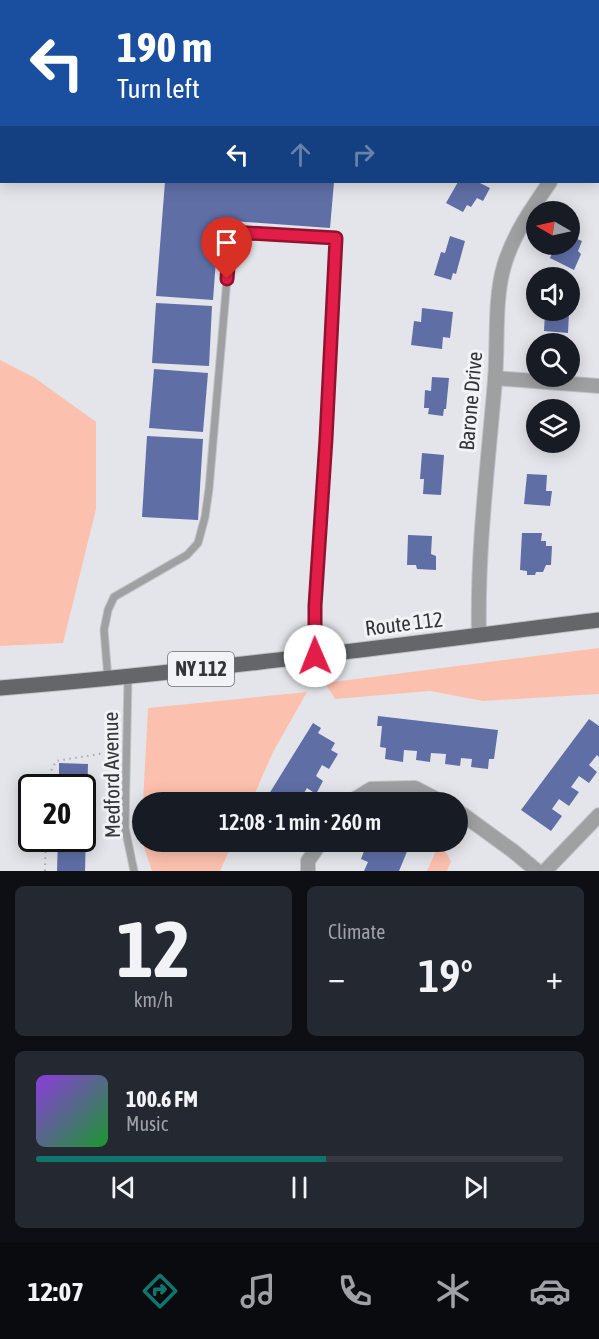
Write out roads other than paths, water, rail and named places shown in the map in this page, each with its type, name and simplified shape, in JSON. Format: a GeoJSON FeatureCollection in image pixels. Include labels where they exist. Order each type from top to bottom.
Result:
{"type":"FeatureCollection","features":[{"type":"Feature","properties":{"kind":"main road","name":"Route 112"},"geometry":{"type":"LineString","coordinates":[[0,688],[128,678],[599,620]]}},
{"type":"Feature","properties":{"kind":"street","name":"Barone Drive"},"geometry":{"type":"LineString","coordinates":[[478,635],[479,555],[504,266],[522,224],[549,183]]}},
{"type":"Feature","properties":{"kind":"street"},"geometry":{"type":"LineString","coordinates":[[495,378],[599,386]]}},
{"type":"Feature","properties":{"kind":"street"},"geometry":{"type":"LineString","coordinates":[[366,792],[371,789],[415,788],[422,792]]}},
{"type":"Feature","properties":{"kind":"street"},"geometry":{"type":"LineString","coordinates":[[545,871],[599,815]]}},
{"type":"Feature","properties":{"kind":"street"},"geometry":{"type":"LineString","coordinates":[[468,819],[537,871]]}},
{"type":"Feature","properties":{"kind":"street"},"geometry":{"type":"LineString","coordinates":[[309,871],[309,861],[315,852]]}},
{"type":"Feature","properties":{"kind":"lane"},"geometry":{"type":"LineString","coordinates":[[108,679],[104,630],[108,610],[114,597],[187,555],[198,543],[209,489],[231,232],[336,238],[315,606],[315,656]]}},
{"type":"Feature","properties":{"kind":"lane","name":"Medford Avenue"},"geometry":{"type":"LineString","coordinates":[[128,678],[125,828],[134,871]]}}]}
